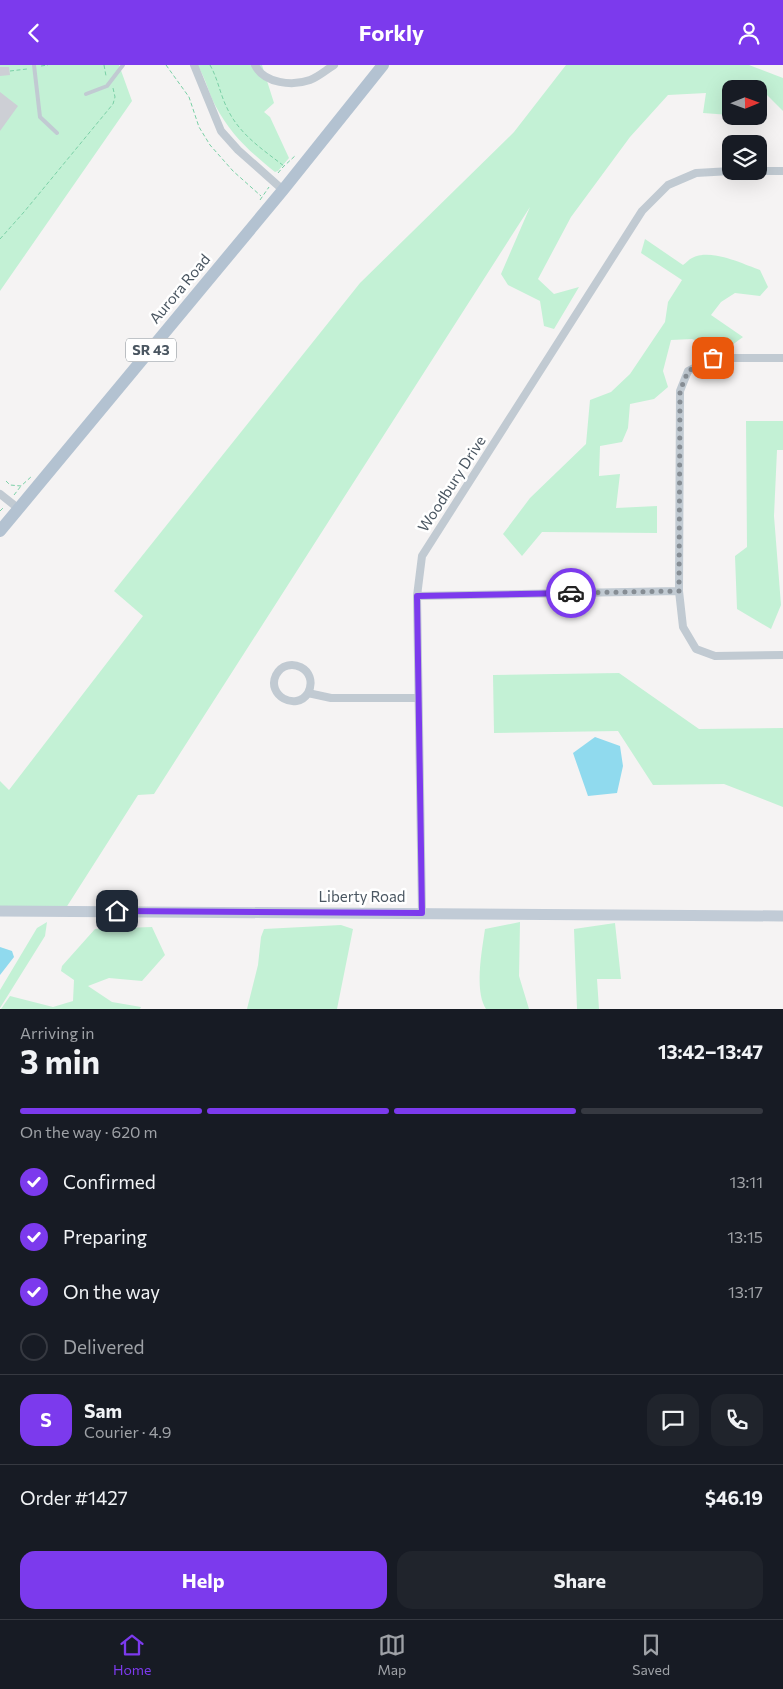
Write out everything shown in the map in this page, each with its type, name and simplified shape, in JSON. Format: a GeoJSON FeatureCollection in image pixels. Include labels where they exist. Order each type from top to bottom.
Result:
{"type":"FeatureCollection","features":[{"type":"Feature","properties":{"kind":"main road","name":"Aurora Road"},"geometry":{"type":"LineString","coordinates":[[0,531],[283,190],[383,65]]}},
{"type":"Feature","properties":{"kind":"street"},"geometry":{"type":"LineString","coordinates":[[194,65],[221,131],[238,150],[283,190]]}},
{"type":"Feature","properties":{"kind":"street"},"geometry":{"type":"LineString","coordinates":[[254,65],[256,69],[271,81],[290,82],[310,80],[334,65]]}},
{"type":"Feature","properties":{"kind":"street"},"geometry":{"type":"LineString","coordinates":[[767,171],[783,171]]}},
{"type":"Feature","properties":{"kind":"street","name":"Woodbury Drive"},"geometry":{"type":"LineString","coordinates":[[422,913],[417,596],[422,557],[642,211],[668,185],[696,173],[722,172]]}},
{"type":"Feature","properties":{"kind":"street"},"geometry":{"type":"LineString","coordinates":[[783,358],[713,358],[688,371],[680,391],[679,591],[683,627],[696,649],[715,655],[783,655]]}},
{"type":"Feature","properties":{"kind":"street"},"geometry":{"type":"LineString","coordinates":[[0,494],[19,509]]}},
{"type":"Feature","properties":{"kind":"street"},"geometry":{"type":"LineString","coordinates":[[417,596],[679,591]]}},
{"type":"Feature","properties":{"kind":"street"},"geometry":{"type":"LineString","coordinates":[[290,665],[300,666],[307,671],[311,680],[308,693],[298,701],[292,702],[281,698],[274,684],[276,675],[284,667],[290,665]]}},
{"type":"Feature","properties":{"kind":"street"},"geometry":{"type":"LineString","coordinates":[[308,693],[331,698],[418,698]]}},
{"type":"Feature","properties":{"kind":"street","name":"Liberty Road"},"geometry":{"type":"LineString","coordinates":[[0,911],[783,915]]}},
{"type":"Feature","properties":{"kind":"lane"},"geometry":{"type":"LineString","coordinates":[[34,65],[40,117],[58,133]]}},
{"type":"Feature","properties":{"kind":"lane"},"geometry":{"type":"LineString","coordinates":[[86,94],[107,86],[123,65]]}},
{"type":"Feature","properties":{"kind":"path"},"geometry":{"type":"LineString","coordinates":[[41,66],[48,65]]}},
{"type":"Feature","properties":{"kind":"path"},"geometry":{"type":"LineString","coordinates":[[104,65],[106,78]]}},
{"type":"Feature","properties":{"kind":"path"},"geometry":{"type":"LineString","coordinates":[[166,65],[189,97],[199,127],[210,145],[233,171],[262,196]]}},
{"type":"Feature","properties":{"kind":"path"},"geometry":{"type":"LineString","coordinates":[[210,65],[218,81],[226,106],[235,121],[247,137],[284,166],[281,169]]}},
{"type":"Feature","properties":{"kind":"path"},"geometry":{"type":"LineString","coordinates":[[10,71],[28,68]]}},
{"type":"Feature","properties":{"kind":"path"},"geometry":{"type":"LineString","coordinates":[[0,239],[112,104],[115,97],[112,86]]}},
{"type":"Feature","properties":{"kind":"green space"},"geometry":{"type":"Polygon","coordinates":[[[0,65],[119,65],[132,101],[0,291],[0,65]]]}},
{"type":"Feature","properties":{"kind":"green space"},"geometry":{"type":"Polygon","coordinates":[[[197,65],[262,65],[274,103],[264,112],[270,117],[289,158],[278,171],[275,172],[257,157],[227,125],[210,95],[203,75],[197,65]]]}},
{"type":"Feature","properties":{"kind":"green space"},"geometry":{"type":"Polygon","coordinates":[[[566,65],[749,65],[783,78],[783,111],[768,96],[768,80],[722,80],[722,114],[703,113],[706,93],[668,95],[630,137],[571,217],[538,279],[554,294],[579,287],[554,329],[544,326],[540,301],[508,285],[501,274],[530,207],[154,794],[138,795],[64,911],[0,911],[0,781],[9,790],[143,616],[114,591],[360,283],[514,132],[566,65]]]}},
{"type":"Feature","properties":{"kind":"green space"},"geometry":{"type":"Polygon","coordinates":[[[645,239],[683,265],[699,255],[708,255],[726,258],[760,270],[768,287],[760,296],[735,293],[721,302],[711,315],[743,337],[728,348],[707,345],[692,339],[671,340],[663,371],[668,387],[654,399],[630,404],[628,428],[622,442],[600,446],[599,476],[620,474],[616,508],[657,506],[657,533],[542,532],[522,556],[503,534],[530,498],[586,444],[590,400],[611,392],[630,374],[665,322],[668,302],[682,280],[641,253],[645,239]]]}},
{"type":"Feature","properties":{"kind":"green space"},"geometry":{"type":"Polygon","coordinates":[[[746,421],[783,421],[783,450],[777,450],[774,516],[781,605],[771,629],[737,609],[735,556],[747,547],[746,421]]]}},
{"type":"Feature","properties":{"kind":"green space"},"geometry":{"type":"Polygon","coordinates":[[[619,673],[699,729],[783,728],[783,807],[724,784],[653,785],[618,731],[494,733],[493,675],[619,673]]]}},
{"type":"Feature","properties":{"kind":"green space"},"geometry":{"type":"Polygon","coordinates":[[[47,922],[45,936],[0,1008],[0,990],[37,928],[47,922]]]}},
{"type":"Feature","properties":{"kind":"green space"},"geometry":{"type":"Polygon","coordinates":[[[520,922],[519,976],[529,1009],[486,1009],[480,992],[481,959],[485,929],[520,922]]]}},
{"type":"Feature","properties":{"kind":"green space"},"geometry":{"type":"Polygon","coordinates":[[[615,923],[621,979],[597,979],[599,1009],[577,1009],[574,929],[615,923]]]}},
{"type":"Feature","properties":{"kind":"green space"},"geometry":{"type":"Polygon","coordinates":[[[341,925],[353,929],[337,1009],[247,1009],[258,965],[261,937],[264,929],[341,925]]]}},
{"type":"Feature","properties":{"kind":"green space"},"geometry":{"type":"Polygon","coordinates":[[[152,927],[165,955],[142,981],[109,978],[88,986],[112,1002],[141,1007],[140,1009],[1,1009],[10,996],[53,1007],[73,1001],[74,980],[61,971],[62,966],[95,929],[152,927]]]}},
{"type":"Feature","properties":{"kind":"water"},"geometry":{"type":"Polygon","coordinates":[[[595,737],[620,746],[623,766],[617,793],[588,796],[573,753],[595,737]]]}},
{"type":"Feature","properties":{"kind":"water"},"geometry":{"type":"Polygon","coordinates":[[[0,947],[12,951],[14,957],[0,975],[0,947]]]}},
{"type":"Feature","properties":{"kind":"building"},"geometry":{"type":"Polygon","coordinates":[[[0,67],[9,67],[10,75],[0,76],[0,67]]]}},
{"type":"Feature","properties":{"kind":"building"},"geometry":{"type":"Polygon","coordinates":[[[0,92],[18,106],[0,131],[0,92]]]}},
{"type":"Feature","properties":{"kind":"way so far"},"geometry":{"type":"LineString","coordinates":[[571,593],[679,591],[680,391],[688,371],[713,358]]}},
{"type":"Feature","properties":{"kind":"route"},"geometry":{"type":"LineString","coordinates":[[117,911],[422,913],[417,596],[571,593]]}}]}
